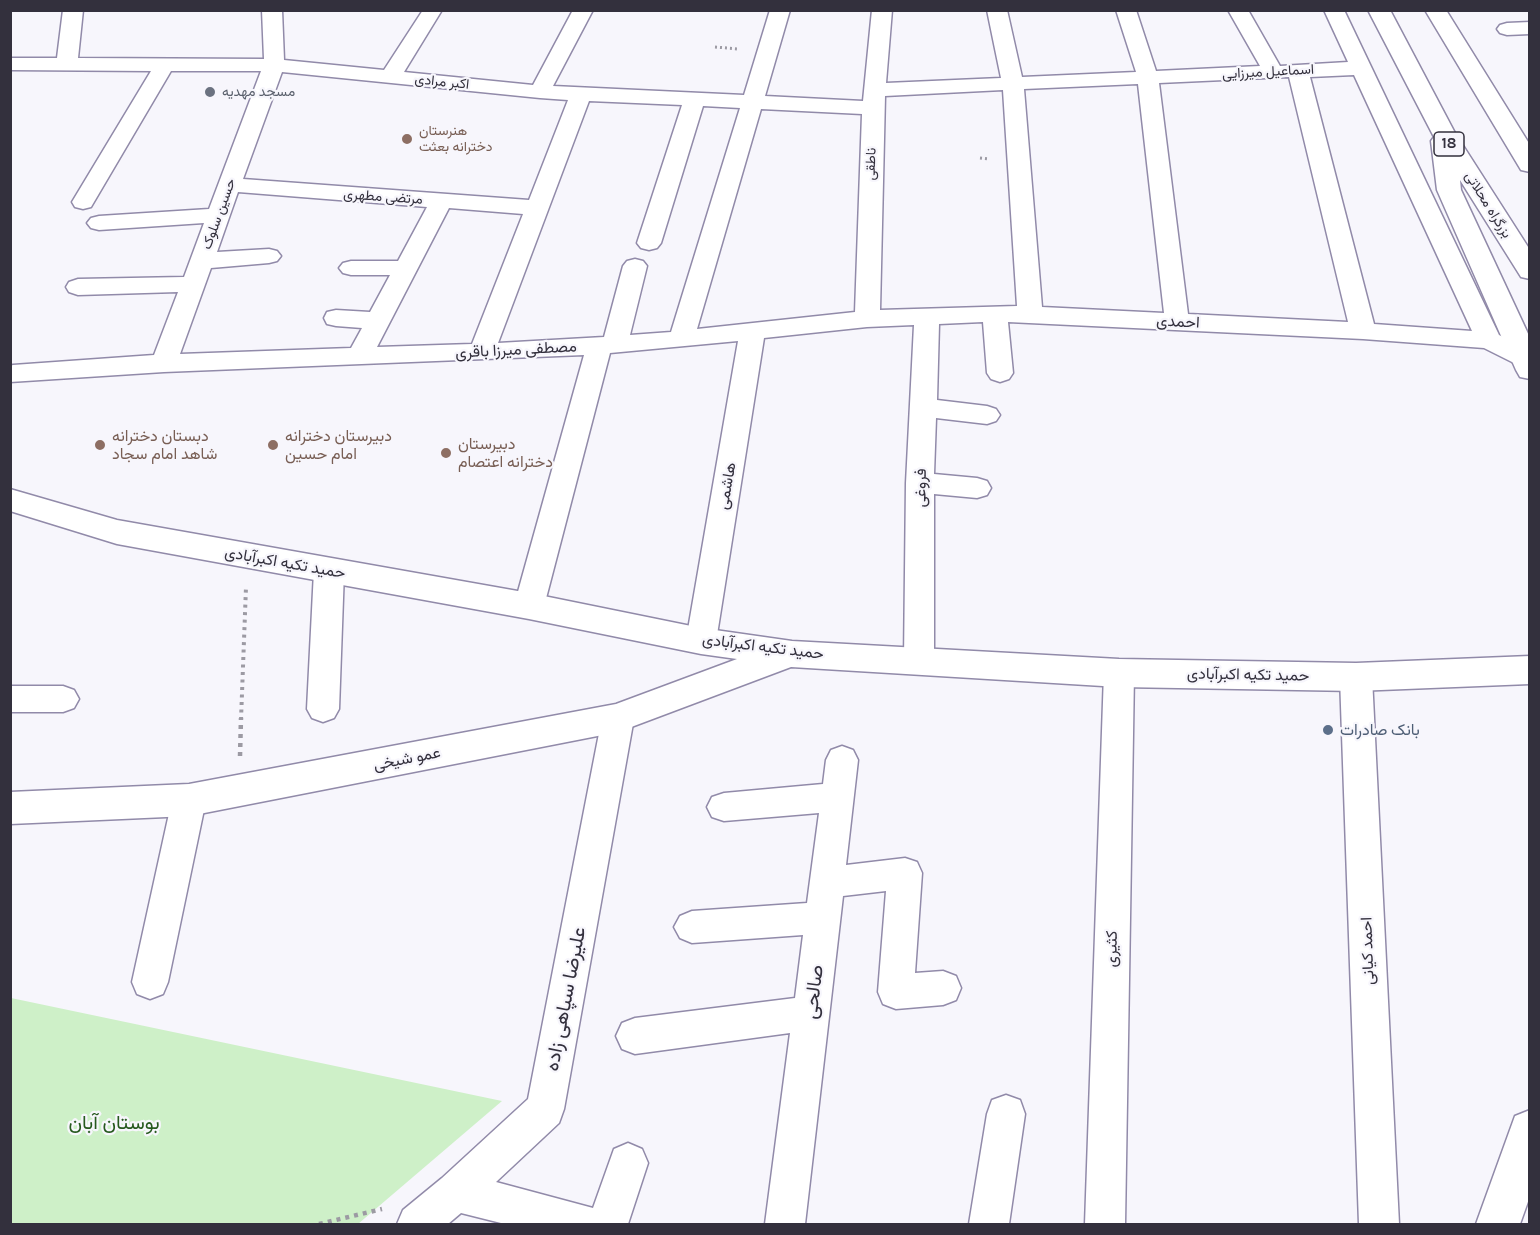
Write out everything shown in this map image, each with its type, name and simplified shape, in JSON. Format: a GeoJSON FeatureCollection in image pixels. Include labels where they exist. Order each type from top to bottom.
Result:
{"type":"FeatureCollection","features":[{"type":"Feature","properties":{"kind":"main road","name":"بزرگراه محلاتی"},"geometry":{"type":"LineString","coordinates":[[1379,10],[1443,133],[1530,271]]}},
{"type":"Feature","properties":{"kind":"main road"},"geometry":{"type":"LineString","coordinates":[[1435,10],[1476,81],[1530,165]]}},
{"type":"Feature","properties":{"kind":"main road"},"geometry":{"type":"LineString","coordinates":[[1476,81],[1530,135]]}},
{"type":"Feature","properties":{"kind":"main road"},"geometry":{"type":"LineString","coordinates":[[1443,133],[1449,190],[1484,264],[1526,364]]}},
{"type":"Feature","properties":{"kind":"main road","name":"حمید تکیه اکبرآبادی"},"geometry":{"type":"LineString","coordinates":[[10,500],[117,532],[530,606],[701,641],[792,654],[1119,673],[1356,677],[1530,670]]}},
{"type":"Feature","properties":{"kind":"main road","name":"عمو شیخی"},"geometry":{"type":"LineString","coordinates":[[10,808],[189,800],[618,718],[792,654]]}},
{"type":"Feature","properties":{"kind":"main road"},"geometry":{"type":"LineString","coordinates":[[1498,1224],[1530,1131]]}},
{"type":"Feature","properties":{"kind":"street"},"geometry":{"type":"LineString","coordinates":[[67,64],[73,10]]}},
{"type":"Feature","properties":{"kind":"street"},"geometry":{"type":"LineString","coordinates":[[272,10],[274,65]]}},
{"type":"Feature","properties":{"kind":"street"},"geometry":{"type":"LineString","coordinates":[[390,77],[433,10]]}},
{"type":"Feature","properties":{"kind":"street"},"geometry":{"type":"LineString","coordinates":[[540,92],[583,10]]}},
{"type":"Feature","properties":{"kind":"street"},"geometry":{"type":"LineString","coordinates":[[681,339],[780,10]]}},
{"type":"Feature","properties":{"kind":"street","name":"ناطقی"},"geometry":{"type":"LineString","coordinates":[[867,319],[874,99],[882,10]]}},
{"type":"Feature","properties":{"kind":"street"},"geometry":{"type":"LineString","coordinates":[[997,10],[1013,84],[1029,282],[1029,313]]}},
{"type":"Feature","properties":{"kind":"street"},"geometry":{"type":"LineString","coordinates":[[1126,10],[1148,78],[1177,322]]}},
{"type":"Feature","properties":{"kind":"street"},"geometry":{"type":"LineString","coordinates":[[1238,10],[1273,72]]}},
{"type":"Feature","properties":{"kind":"street"},"geometry":{"type":"LineString","coordinates":[[1334,10],[1489,340],[1526,364]]}},
{"type":"Feature","properties":{"kind":"street"},"geometry":{"type":"LineString","coordinates":[[1507,29],[1530,28]]}},
{"type":"Feature","properties":{"kind":"street","name":"اکبر مرادی"},"geometry":{"type":"LineString","coordinates":[[10,64],[274,65],[540,92],[753,102],[874,99]]}},
{"type":"Feature","properties":{"kind":"street"},"geometry":{"type":"LineString","coordinates":[[83,202],[165,64]]}},
{"type":"Feature","properties":{"kind":"street","name":"حسین سلوک"},"geometry":{"type":"LineString","coordinates":[[164,363],[274,65]]}},
{"type":"Feature","properties":{"kind":"street","name":"اسماعیل میرزایی"},"geometry":{"type":"LineString","coordinates":[[874,99],[1013,84],[1362,68]]}},
{"type":"Feature","properties":{"kind":"street"},"geometry":{"type":"LineString","coordinates":[[1298,71],[1364,330]]}},
{"type":"Feature","properties":{"kind":"street"},"geometry":{"type":"LineString","coordinates":[[482,352],[581,94]]}},
{"type":"Feature","properties":{"kind":"street"},"geometry":{"type":"LineString","coordinates":[[649,243],[696,99]]}},
{"type":"Feature","properties":{"kind":"street","name":"مرتضی مطهری"},"geometry":{"type":"LineString","coordinates":[[229,185],[537,208]]}},
{"type":"Feature","properties":{"kind":"street"},"geometry":{"type":"LineString","coordinates":[[360,356],[441,201]]}},
{"type":"Feature","properties":{"kind":"street"},"geometry":{"type":"LineString","coordinates":[[99,223],[218,215]]}},
{"type":"Feature","properties":{"kind":"street"},"geometry":{"type":"LineString","coordinates":[[201,261],[269,256]]}},
{"type":"Feature","properties":{"kind":"street"},"geometry":{"type":"LineString","coordinates":[[530,606],[607,345],[635,266]]}},
{"type":"Feature","properties":{"kind":"street"},"geometry":{"type":"LineString","coordinates":[[351,268],[406,268]]}},
{"type":"Feature","properties":{"kind":"street"},"geometry":{"type":"LineString","coordinates":[[78,287],[193,284]]}},
{"type":"Feature","properties":{"kind":"street"},"geometry":{"type":"LineString","coordinates":[[995,313],[1000,373]]}},
{"type":"Feature","properties":{"kind":"street","name":"احمدی"},"geometry":{"type":"LineString","coordinates":[[867,319],[1029,313],[1364,330],[1489,340]]}},
{"type":"Feature","properties":{"kind":"street","name":"فروغی"},"geometry":{"type":"LineString","coordinates":[[919,660],[920,483],[927,316]]}},
{"type":"Feature","properties":{"kind":"street"},"geometry":{"type":"LineString","coordinates":[[336,318],[378,321]]}},
{"type":"Feature","properties":{"kind":"street","name":"مصطفی میرزا باقری"},"geometry":{"type":"LineString","coordinates":[[13,374],[164,363],[482,352],[607,345],[867,319]]}},
{"type":"Feature","properties":{"kind":"street","name":"هاشمی"},"geometry":{"type":"LineString","coordinates":[[701,641],[753,332]]}},
{"type":"Feature","properties":{"kind":"street"},"geometry":{"type":"LineString","coordinates":[[924,408],[987,415]]}},
{"type":"Feature","properties":{"kind":"street"},"geometry":{"type":"LineString","coordinates":[[920,483],[977,488]]}},
{"type":"Feature","properties":{"kind":"street"},"geometry":{"type":"LineString","coordinates":[[323,709],[329,571]]}},
{"type":"Feature","properties":{"kind":"street","name":"کثیری"},"geometry":{"type":"LineString","coordinates":[[1105,1224],[1119,673]]}},
{"type":"Feature","properties":{"kind":"street","name":"احمد کیانی"},"geometry":{"type":"LineString","coordinates":[[1356,677],[1379,1224]]}},
{"type":"Feature","properties":{"kind":"street"},"geometry":{"type":"LineString","coordinates":[[10,699],[63,699]]}},
{"type":"Feature","properties":{"kind":"street","name":"علیرضا سپاهی زاده"},"geometry":{"type":"LineString","coordinates":[[417,1224],[456,1192],[545,1109],[618,718]]}},
{"type":"Feature","properties":{"kind":"street","name":"صالحی"},"geometry":{"type":"LineString","coordinates":[[786,1224],[842,760]]}},
{"type":"Feature","properties":{"kind":"street"},"geometry":{"type":"LineString","coordinates":[[724,807],[837,797]]}},
{"type":"Feature","properties":{"kind":"street"},"geometry":{"type":"LineString","coordinates":[[150,982],[189,800]]}},
{"type":"Feature","properties":{"kind":"street"},"geometry":{"type":"LineString","coordinates":[[692,927],[825,901],[905,873],[896,992],[943,988]]}},
{"type":"Feature","properties":{"kind":"street"},"geometry":{"type":"LineString","coordinates":[[635,1036],[811,1013]]}},
{"type":"Feature","properties":{"kind":"street"},"geometry":{"type":"LineString","coordinates":[[989,1224],[1006,1114]]}},
{"type":"Feature","properties":{"kind":"street"},"geometry":{"type":"LineString","coordinates":[[608,1224],[628,1163]]}},
{"type":"Feature","properties":{"kind":"street"},"geometry":{"type":"LineString","coordinates":[[456,1192],[491,1213],[583,1224]]}},
{"type":"Feature","properties":{"kind":"path"},"geometry":{"type":"LineString","coordinates":[[239,791],[247,556]]}},
{"type":"Feature","properties":{"kind":"green space","name":"بوستان آبان"},"geometry":{"type":"Polygon","coordinates":[[[11,998],[502,1101],[358,1224],[11,1224],[11,998]]]}},
{"type":"Feature","properties":{"kind":"place","name":"مسجد مهدیه"},"geometry":{"type":"Point","coordinates":[210,92]}},
{"type":"Feature","properties":{"kind":"place","name":"هنرستان دخترانه بعثت"},"geometry":{"type":"Point","coordinates":[407,139]}},
{"type":"Feature","properties":{"kind":"place","name":"دبستان دخترانه شاهد امام سجاد"},"geometry":{"type":"Point","coordinates":[100,445]}},
{"type":"Feature","properties":{"kind":"place","name":"دبیرستان دخترانه امام حسین"},"geometry":{"type":"Point","coordinates":[273,445]}},
{"type":"Feature","properties":{"kind":"place","name":"دبیرستان دخترانه اعتصام"},"geometry":{"type":"Point","coordinates":[446,453]}},
{"type":"Feature","properties":{"kind":"place","name":"بانک صادرات"},"geometry":{"type":"Point","coordinates":[1328,730]}}]}
